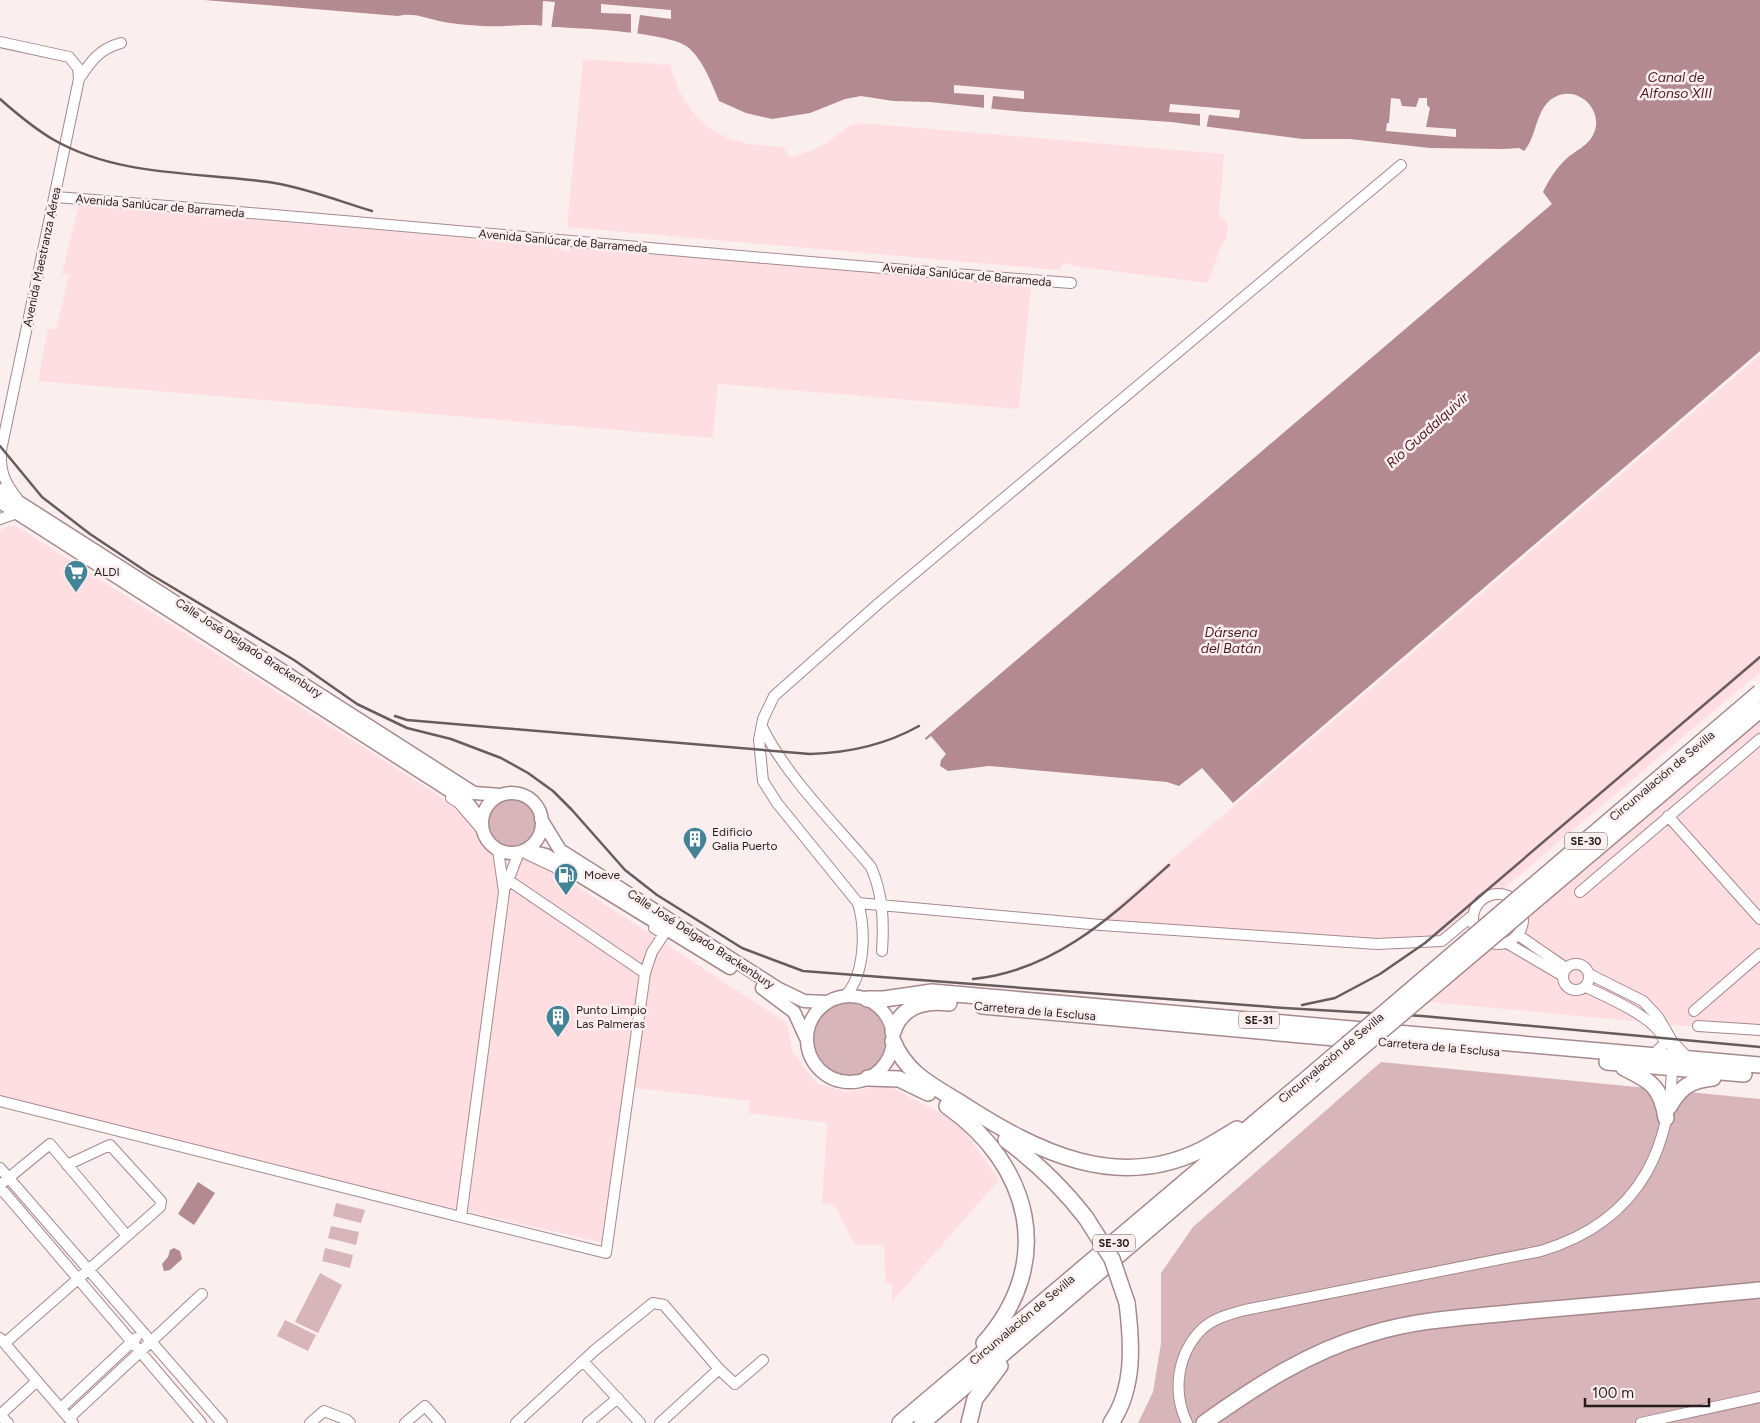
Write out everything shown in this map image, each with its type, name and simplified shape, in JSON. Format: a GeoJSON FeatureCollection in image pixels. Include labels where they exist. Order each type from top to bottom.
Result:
{"type":"FeatureCollection","features":[{"type":"Feature","properties":{"kind":"highway","name":"Circunvalación de Sevilla"},"geometry":{"type":"LineString","coordinates":[[900,1423],[1760,692]]}},
{"type":"Feature","properties":{"kind":"highway","name":"Circunvalación de Sevilla"},"geometry":{"type":"LineString","coordinates":[[922,1423],[1760,710]]}},
{"type":"Feature","properties":{"kind":"highway","name":"Carretera de la Esclusa"},"geometry":{"type":"LineString","coordinates":[[867,999],[884,999],[932,992],[1663,1061],[1760,1075]]}},
{"type":"Feature","properties":{"kind":"highway","name":"Carretera de la Esclusa"},"geometry":{"type":"LineString","coordinates":[[893,1036],[902,1014],[913,1007],[934,1001],[1612,1062],[1663,1061]]}},
{"type":"Feature","properties":{"kind":"highway"},"geometry":{"type":"LineString","coordinates":[[893,1036],[900,1056],[916,1075],[1032,1159],[1056,1181],[1086,1218],[1112,1259],[1127,1303],[1131,1361],[1126,1390],[1111,1423]]}},
{"type":"Feature","properties":{"kind":"highway","name":"SE-31"},"geometry":{"type":"LineString","coordinates":[[1663,1061],[1690,1059],[1760,1065]]}},
{"type":"Feature","properties":{"kind":"highway"},"geometry":{"type":"LineString","coordinates":[[1612,1062],[1650,1081],[1661,1097],[1667,1112]]}},
{"type":"Feature","properties":{"kind":"highway"},"geometry":{"type":"LineString","coordinates":[[1667,1112],[1676,1095],[1690,1082],[1742,1073]]}},
{"type":"Feature","properties":{"kind":"highway"},"geometry":{"type":"LineString","coordinates":[[868,1078],[899,1079],[919,1087],[968,1114],[1047,1152],[1085,1164],[1121,1167],[1146,1166],[1200,1151],[1276,1104]]}},
{"type":"Feature","properties":{"kind":"highway"},"geometry":{"type":"LineString","coordinates":[[951,1379],[1005,1317],[1016,1295],[1027,1255],[1026,1227],[1021,1196],[993,1147],[968,1114]]}},
{"type":"Feature","properties":{"kind":"highway"},"geometry":{"type":"LineString","coordinates":[[1206,1422],[1250,1390],[1292,1365],[1370,1333],[1447,1319],[1760,1290]]}},
{"type":"Feature","properties":{"kind":"highway"},"geometry":{"type":"LineString","coordinates":[[969,1423],[976,1398],[990,1378],[1039,1324]]}},
{"type":"Feature","properties":{"kind":"main road","name":"Calle José Delgado Brackenbury"},"geometry":{"type":"LineString","coordinates":[[0,490],[19,508],[107,570],[468,802],[482,826]]}},
{"type":"Feature","properties":{"kind":"main road","name":"Calle José Delgado Brackenbury"},"geometry":{"type":"LineString","coordinates":[[0,502],[19,508],[474,793],[501,795]]}},
{"type":"Feature","properties":{"kind":"main road"},"geometry":{"type":"LineString","coordinates":[[515,793],[526,797],[538,808],[541,819],[539,835],[533,844],[522,851],[505,852],[498,850],[488,842],[482,826],[487,806],[501,795],[515,793]]}},
{"type":"Feature","properties":{"kind":"main road","name":"Calle José Delgado Brackenbury"},"geometry":{"type":"LineString","coordinates":[[541,819],[560,850],[779,989],[804,1001],[827,1002]]}},
{"type":"Feature","properties":{"kind":"main road","name":"Calle José Delgado Brackenbury"},"geometry":{"type":"LineString","coordinates":[[522,851],[546,855],[731,968],[794,1012],[806,1038]]}},
{"type":"Feature","properties":{"kind":"main road"},"geometry":{"type":"LineString","coordinates":[[846,995],[867,999],[883,1011],[893,1036],[890,1054],[884,1066],[868,1078],[860,1081],[842,1082],[819,1070],[810,1055],[806,1038],[810,1021],[827,1002],[846,995]]}},
{"type":"Feature","properties":{"kind":"street","name":"Avenida Maestranza Aérea"},"geometry":{"type":"LineString","coordinates":[[0,42],[69,57],[78,68],[79,79],[0,454],[0,467],[3,478],[19,508]]}},
{"type":"Feature","properties":{"kind":"street"},"geometry":{"type":"LineString","coordinates":[[79,79],[96,54],[109,46],[121,44]]}},
{"type":"Feature","properties":{"kind":"street"},"geometry":{"type":"LineString","coordinates":[[846,995],[854,986],[859,975],[863,923],[858,903],[769,793],[763,781],[758,750],[767,706],[790,680],[1400,165]]}},
{"type":"Feature","properties":{"kind":"street","name":"Avenida Sanlúcar de Barrameda"},"geometry":{"type":"LineString","coordinates":[[55,197],[531,237],[677,252],[1071,283]]}},
{"type":"Feature","properties":{"kind":"street"},"geometry":{"type":"LineString","coordinates":[[0,519],[19,508]]}},
{"type":"Feature","properties":{"kind":"street"},"geometry":{"type":"LineString","coordinates":[[762,727],[772,747],[785,764],[871,867],[879,885],[882,904],[882,951]]}},
{"type":"Feature","properties":{"kind":"street"},"geometry":{"type":"LineString","coordinates":[[1580,892],[1760,739]]}},
{"type":"Feature","properties":{"kind":"street"},"geometry":{"type":"LineString","coordinates":[[1668,816],[1760,920]]}},
{"type":"Feature","properties":{"kind":"street"},"geometry":{"type":"LineString","coordinates":[[498,850],[504,892]]}},
{"type":"Feature","properties":{"kind":"street"},"geometry":{"type":"LineString","coordinates":[[461,1217],[504,892],[522,851],[565,872],[664,934],[731,968]]}},
{"type":"Feature","properties":{"kind":"street"},"geometry":{"type":"LineString","coordinates":[[508,880],[645,974]]}},
{"type":"Feature","properties":{"kind":"street"},"geometry":{"type":"LineString","coordinates":[[858,903],[1101,926],[1377,944],[1442,942],[1473,915],[1480,901],[1486,896],[1501,893],[1510,896],[1522,909],[1524,918],[1518,935],[1507,943],[1500,944],[1485,940],[1475,930],[1473,915]]}},
{"type":"Feature","properties":{"kind":"street"},"geometry":{"type":"LineString","coordinates":[[0,1101],[606,1253],[645,974],[652,952],[664,934]]}},
{"type":"Feature","properties":{"kind":"street"},"geometry":{"type":"LineString","coordinates":[[1518,935],[1565,972]]}},
{"type":"Feature","properties":{"kind":"street"},"geometry":{"type":"LineString","coordinates":[[1507,943],[1565,972]]}},
{"type":"Feature","properties":{"kind":"street"},"geometry":{"type":"LineString","coordinates":[[1694,1012],[1760,954]]}},
{"type":"Feature","properties":{"kind":"street"},"geometry":{"type":"LineString","coordinates":[[1578,964],[1586,968],[1589,974],[1586,987],[1581,990],[1572,990],[1565,985],[1565,972],[1578,964]]}},
{"type":"Feature","properties":{"kind":"street"},"geometry":{"type":"LineString","coordinates":[[1589,974],[1643,1001],[1658,1016],[1672,1041],[1690,1059]]}},
{"type":"Feature","properties":{"kind":"street"},"geometry":{"type":"LineString","coordinates":[[1187,1423],[1178,1400],[1177,1386],[1180,1370],[1194,1340],[1202,1329],[1214,1320],[1245,1310],[1541,1251],[1584,1235],[1617,1212],[1638,1188],[1659,1148],[1667,1112],[1663,1061],[1664,1040],[1656,1028],[1643,1017],[1586,987]]}},
{"type":"Feature","properties":{"kind":"street"},"geometry":{"type":"LineString","coordinates":[[1698,1026],[1760,1030]]}},
{"type":"Feature","properties":{"kind":"street"},"geometry":{"type":"LineString","coordinates":[[1663,1061],[1672,1041]]}},
{"type":"Feature","properties":{"kind":"street"},"geometry":{"type":"LineString","coordinates":[[4,1181],[50,1144],[127,1236]]}},
{"type":"Feature","properties":{"kind":"street"},"geometry":{"type":"LineString","coordinates":[[67,1164],[110,1145],[161,1201],[160,1207],[127,1236],[2,1340],[71,1420],[140,1350],[202,1294]]}},
{"type":"Feature","properties":{"kind":"street"},"geometry":{"type":"LineString","coordinates":[[0,1168],[4,1181],[88,1269],[222,1423]]}},
{"type":"Feature","properties":{"kind":"street"},"geometry":{"type":"LineString","coordinates":[[0,1191],[4,1192],[201,1423]]}},
{"type":"Feature","properties":{"kind":"street"},"geometry":{"type":"LineString","coordinates":[[516,1423],[583,1361],[653,1304],[664,1305],[719,1369],[735,1384],[763,1360]]}},
{"type":"Feature","properties":{"kind":"street"},"geometry":{"type":"LineString","coordinates":[[61,1408],[142,1332]]}},
{"type":"Feature","properties":{"kind":"street"},"geometry":{"type":"LineString","coordinates":[[583,1361],[640,1423]]}},
{"type":"Feature","properties":{"kind":"street"},"geometry":{"type":"LineString","coordinates":[[660,1423],[719,1369]]}},
{"type":"Feature","properties":{"kind":"street"},"geometry":{"type":"LineString","coordinates":[[8,1423],[0,1414],[37,1381]]}},
{"type":"Feature","properties":{"kind":"street"},"geometry":{"type":"LineString","coordinates":[[1641,1423],[1760,1397]]}},
{"type":"Feature","properties":{"kind":"street"},"geometry":{"type":"LineString","coordinates":[[588,1423],[618,1398]]}},
{"type":"Feature","properties":{"kind":"street"},"geometry":{"type":"LineString","coordinates":[[404,1423],[425,1406],[440,1423]]}},
{"type":"Feature","properties":{"kind":"street"},"geometry":{"type":"LineString","coordinates":[[310,1423],[324,1411],[350,1423]]}},
{"type":"Feature","properties":{"kind":"shaded area"},"geometry":{"type":"Polygon","coordinates":[[[583,59],[670,65],[679,91],[694,113],[708,127],[727,138],[749,144],[783,147],[790,157],[811,151],[827,143],[847,127],[859,123],[1224,154],[1219,214],[1228,224],[1227,239],[1222,244],[1208,283],[1080,267],[1064,263],[1059,270],[567,227],[583,59]]]}},
{"type":"Feature","properties":{"kind":"shaded area"},"geometry":{"type":"Polygon","coordinates":[[[79,204],[544,245],[570,252],[570,246],[1031,287],[1019,409],[718,384],[713,438],[38,381],[48,329],[56,329],[69,275],[62,274],[79,204]]]}},
{"type":"Feature","properties":{"kind":"shaded area"},"geometry":{"type":"Polygon","coordinates":[[[1760,355],[1760,672],[1444,939],[1380,941],[1106,923],[1102,919],[1760,355]]]}},
{"type":"Feature","properties":{"kind":"shaded area"},"geometry":{"type":"Polygon","coordinates":[[[9,526],[18,527],[410,777],[787,1023],[792,1050],[816,1083],[846,1092],[887,1085],[959,1123],[999,1180],[892,1302],[892,1285],[885,1282],[884,1245],[855,1245],[835,1206],[822,1203],[827,1123],[748,1113],[750,1101],[626,1087],[604,1243],[307,1174],[0,1095],[0,531],[9,526]]]}},
{"type":"Feature","properties":{"kind":"shaded area"},"geometry":{"type":"Polygon","coordinates":[[[1760,720],[1760,1033],[1429,1002],[1760,720]]]}},
{"type":"Feature","properties":{"kind":"shaded area"},"geometry":{"type":"Polygon","coordinates":[[[511,799],[520,801],[528,806],[533,814],[535,823],[533,832],[528,840],[520,845],[511,847],[502,845],[494,840],[489,832],[487,823],[489,814],[494,806],[502,801],[511,799]]]}},
{"type":"Feature","properties":{"kind":"shaded area"},"geometry":{"type":"Polygon","coordinates":[[[842,1003],[856,1003],[870,1009],[880,1019],[886,1033],[886,1047],[880,1061],[870,1071],[856,1077],[842,1077],[828,1071],[818,1061],[812,1047],[812,1033],[818,1019],[828,1009],[842,1003]]]}},
{"type":"Feature","properties":{"kind":"shaded area"},"geometry":{"type":"Polygon","coordinates":[[[1381,1062],[1760,1099],[1760,1423],[1138,1423],[1153,1392],[1161,1343],[1161,1273],[1193,1227],[1381,1062]]]}},
{"type":"Feature","properties":{"kind":"shaded area"},"geometry":{"type":"Polygon","coordinates":[[[336,1203],[365,1210],[361,1223],[333,1216],[336,1203]]]}},
{"type":"Feature","properties":{"kind":"shaded area"},"geometry":{"type":"Polygon","coordinates":[[[331,1226],[359,1232],[356,1245],[328,1238],[331,1226]]]}},
{"type":"Feature","properties":{"kind":"shaded area"},"geometry":{"type":"Polygon","coordinates":[[[325,1248],[353,1255],[350,1268],[322,1261],[325,1248]]]}},
{"type":"Feature","properties":{"kind":"shaded area"},"geometry":{"type":"Polygon","coordinates":[[[320,1273],[342,1285],[318,1333],[295,1322],[320,1273]]]}},
{"type":"Feature","properties":{"kind":"shaded area"},"geometry":{"type":"Polygon","coordinates":[[[285,1320],[316,1335],[308,1351],[277,1336],[285,1320]]]}},
{"type":"Feature","properties":{"kind":"water"},"geometry":{"type":"Polygon","coordinates":[[[204,0],[1760,0],[1760,351],[1233,803],[1202,768],[1179,786],[1167,782],[989,766],[948,771],[940,766],[941,760],[946,754],[931,736],[926,740],[925,738],[1552,204],[1543,192],[1550,179],[1565,160],[1587,143],[1596,127],[1596,118],[1588,104],[1582,98],[1566,94],[1550,100],[1541,113],[1529,145],[1524,151],[1519,148],[1430,148],[1350,139],[1303,139],[1171,122],[1014,111],[930,102],[893,101],[861,96],[845,99],[810,113],[772,119],[746,113],[719,101],[707,73],[689,48],[664,38],[602,30],[535,25],[475,26],[444,22],[416,15],[398,16],[204,0]]]}},
{"type":"Feature","properties":{"kind":"water"},"geometry":{"type":"Polygon","coordinates":[[[198,1182],[215,1193],[194,1225],[178,1214],[198,1182]]]}},
{"type":"Feature","properties":{"kind":"water"},"geometry":{"type":"Polygon","coordinates":[[[174,1248],[180,1251],[182,1259],[170,1270],[164,1271],[162,1264],[168,1257],[170,1250],[174,1248]]]}},
{"type":"Feature","properties":{"kind":"pier"},"geometry":{"type":"Polygon","coordinates":[[[543,1],[555,2],[551,29],[542,27],[543,1]]]}},
{"type":"Feature","properties":{"kind":"pier"},"geometry":{"type":"Polygon","coordinates":[[[601,4],[671,10],[671,19],[640,15],[637,36],[631,35],[631,14],[601,13],[601,4]]]}},
{"type":"Feature","properties":{"kind":"pier"},"geometry":{"type":"Polygon","coordinates":[[[954,85],[1024,91],[1024,99],[993,96],[991,111],[984,110],[984,95],[954,93],[954,85]]]}},
{"type":"Feature","properties":{"kind":"pier"},"geometry":{"type":"Polygon","coordinates":[[[1391,98],[1400,99],[1402,106],[1416,107],[1419,98],[1427,98],[1427,105],[1430,108],[1426,127],[1456,129],[1456,137],[1386,131],[1387,123],[1389,123],[1391,98]]]}},
{"type":"Feature","properties":{"kind":"pier"},"geometry":{"type":"Polygon","coordinates":[[[1170,104],[1240,110],[1239,118],[1209,115],[1206,129],[1200,128],[1200,114],[1169,112],[1170,104]]]}},
{"type":"Feature","properties":{"kind":"railway"},"geometry":{"type":"LineString","coordinates":[[0,99],[26,121],[54,140],[80,153],[108,162],[165,172],[280,184],[372,211]]}},
{"type":"Feature","properties":{"kind":"railway"},"geometry":{"type":"LineString","coordinates":[[0,446],[42,497],[90,534],[150,574],[294,660],[357,704],[407,728],[451,739],[501,758],[528,773],[553,791],[625,870],[657,895],[742,948],[803,971],[1284,1008],[1422,1016],[1760,1047]]}},
{"type":"Feature","properties":{"kind":"railway"},"geometry":{"type":"LineString","coordinates":[[1302,1005],[1335,998],[1380,974],[1425,943],[1760,657]]}},
{"type":"Feature","properties":{"kind":"railway"},"geometry":{"type":"LineString","coordinates":[[395,716],[407,720],[810,754],[866,747],[906,733],[919,726]]}},
{"type":"Feature","properties":{"kind":"railway"},"geometry":{"type":"LineString","coordinates":[[973,979],[1002,974],[1030,965],[1055,953],[1103,922],[1169,865]]}},
{"type":"Feature","properties":{"kind":"place","name":"ALDI"},"geometry":{"type":"Point","coordinates":[76,593]}},
{"type":"Feature","properties":{"kind":"place","name":"Edificio Galia Puerto"},"geometry":{"type":"Point","coordinates":[695,860]}},
{"type":"Feature","properties":{"kind":"place","name":"Moeve"},"geometry":{"type":"Point","coordinates":[566,896]}},
{"type":"Feature","properties":{"kind":"place","name":"Punto Limpio Las Palmeras"},"geometry":{"type":"Point","coordinates":[558,1038]}},
{"type":"Feature","properties":{"kind":"water label","name":"Canal de Alfonso XIII"},"geometry":{"type":"Point","coordinates":[1676,86]}},
{"type":"Feature","properties":{"kind":"water label","name":"Río Guadalquivir"},"geometry":{"type":"Point","coordinates":[1427,430]}},
{"type":"Feature","properties":{"kind":"water label","name":"Dársena del Batán"},"geometry":{"type":"Point","coordinates":[1231,640]}}]}
